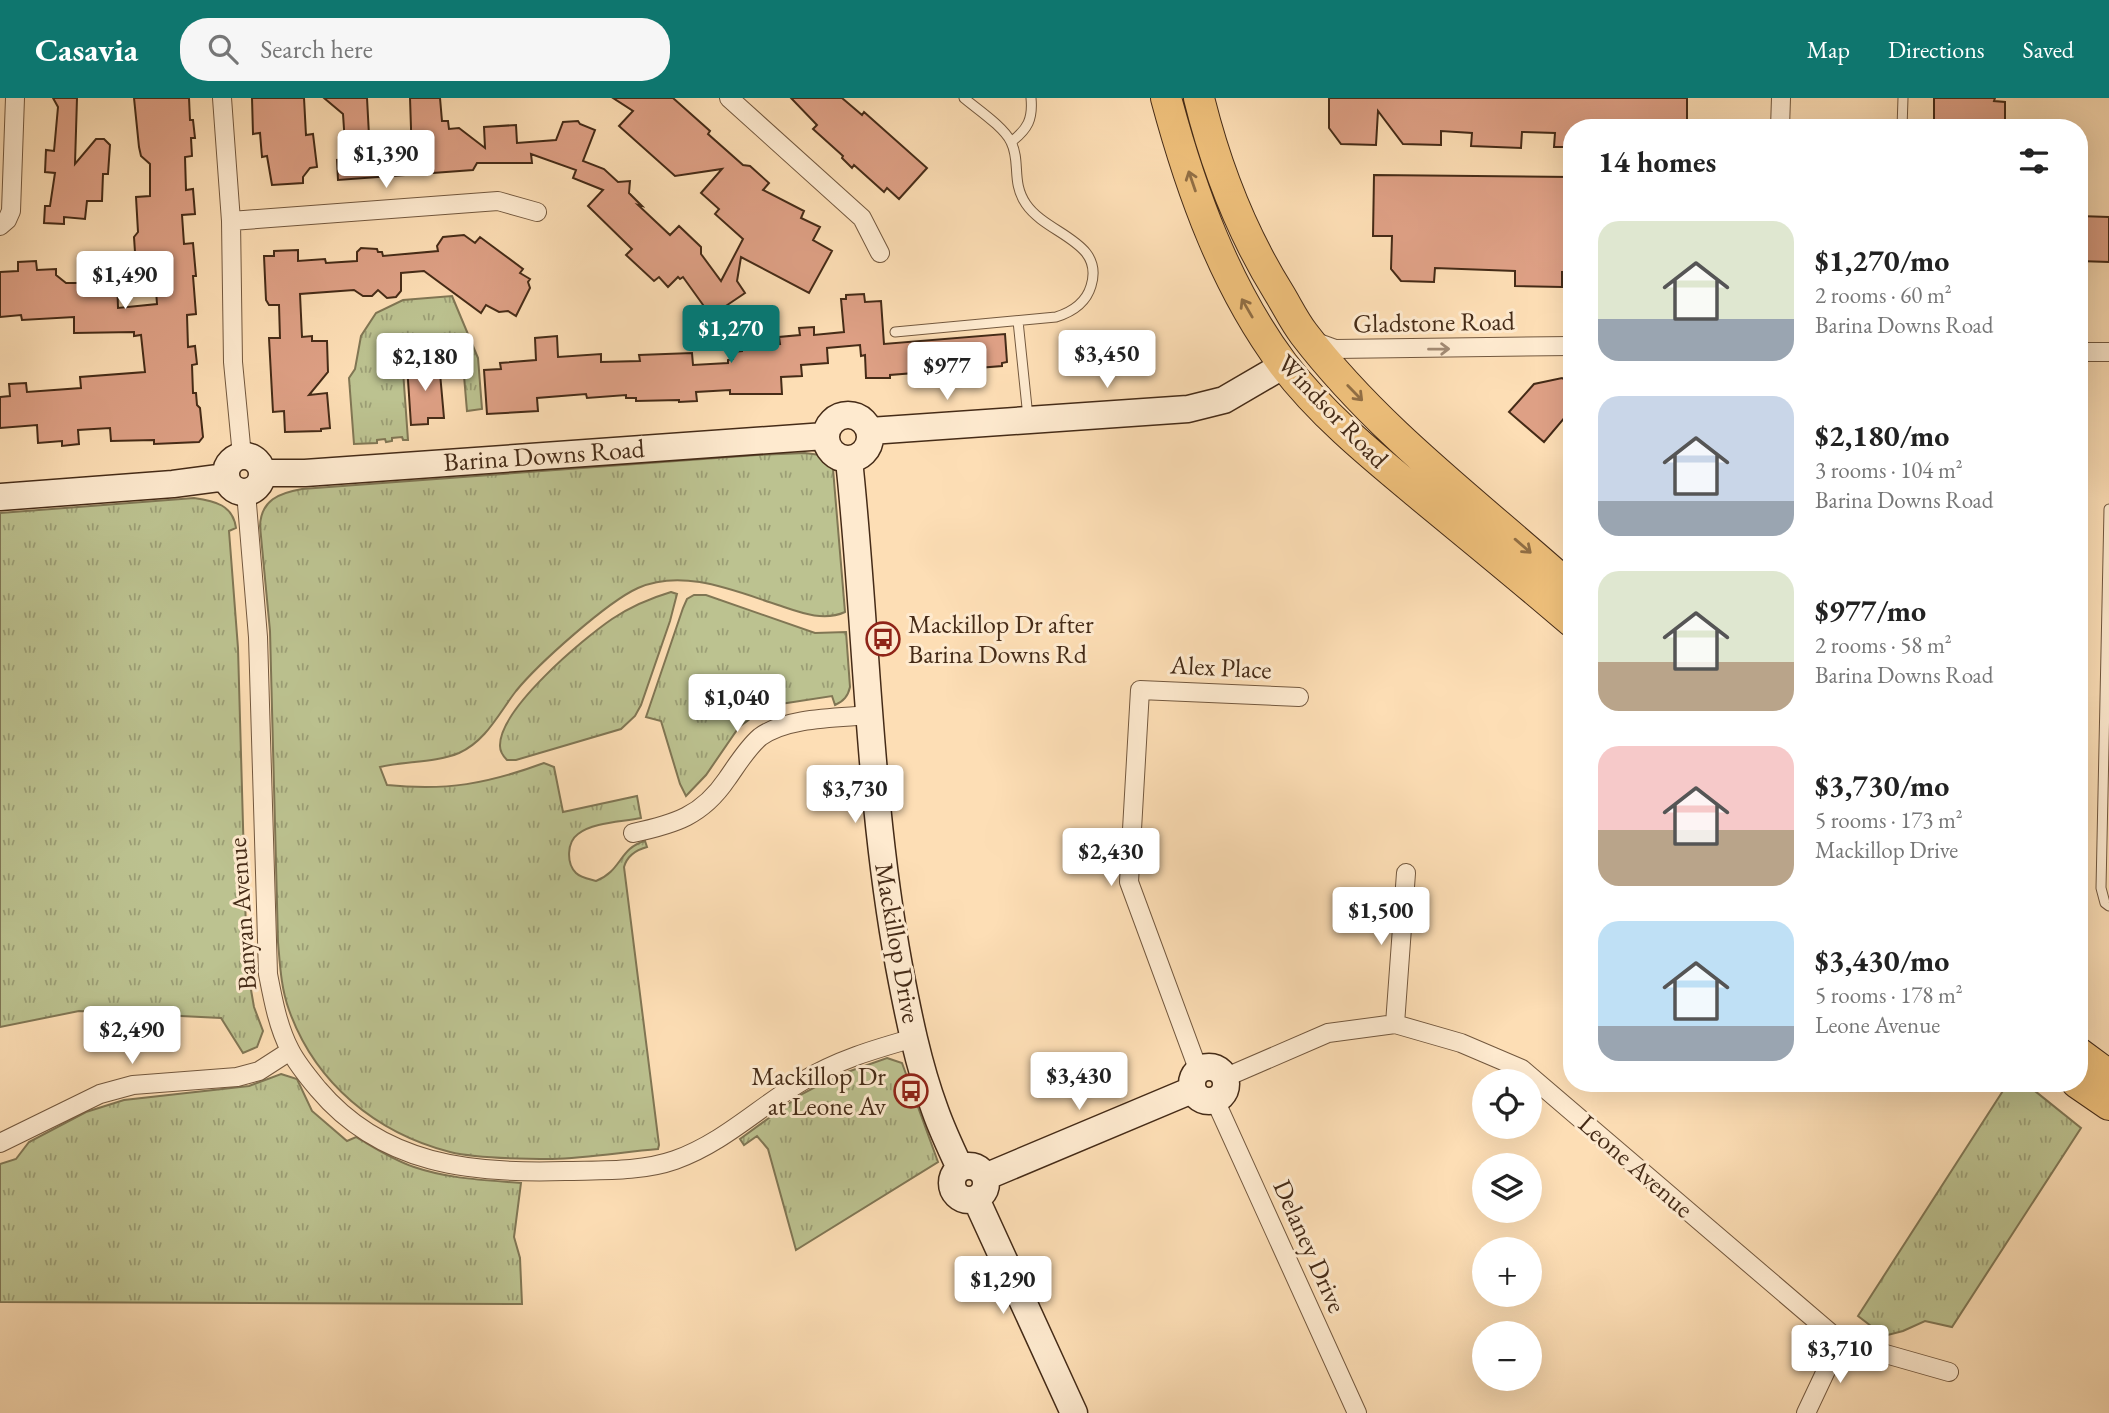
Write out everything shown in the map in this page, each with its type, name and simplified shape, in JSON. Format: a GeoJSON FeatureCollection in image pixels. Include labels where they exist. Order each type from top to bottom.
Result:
{"type":"FeatureCollection","features":[{"type":"Feature","properties":{"kind":"main road","name":"Windsor Road"},"geometry":{"type":"LineString","coordinates":[[1166,98],[1193,188],[1216,245],[1257,326],[1284,365],[1331,417],[1384,466],[1563,614]]}},
{"type":"Feature","properties":{"kind":"main road","name":"Windsor Road"},"geometry":{"type":"LineString","coordinates":[[1199,98],[1223,178],[1258,259],[1302,332],[1391,431],[1563,581]]}},
{"type":"Feature","properties":{"kind":"main road"},"geometry":{"type":"LineString","coordinates":[[870,431],[1188,409],[1224,400],[1284,365],[1289,347],[1258,259]]}},
{"type":"Feature","properties":{"kind":"main road"},"geometry":{"type":"LineString","coordinates":[[846,415],[859,417],[870,431],[865,452],[849,460],[833,454],[828,449],[825,436],[829,424],[846,415]]}},
{"type":"Feature","properties":{"kind":"main road","name":"Barina Downs Road"},"geometry":{"type":"LineString","coordinates":[[0,497],[173,484],[244,475],[825,436]]}},
{"type":"Feature","properties":{"kind":"main road","name":"Mackillop Drive"},"geometry":{"type":"LineString","coordinates":[[849,460],[858,544],[874,787],[889,908],[914,1038],[934,1109],[960,1168],[975,1167],[980,1188]]}},
{"type":"Feature","properties":{"kind":"main road"},"geometry":{"type":"LineString","coordinates":[[2088,1060],[2109,1075]]}},
{"type":"Feature","properties":{"kind":"main road","name":"Leone Avenue"},"geometry":{"type":"LineString","coordinates":[[980,1188],[1208,1084]]}},
{"type":"Feature","properties":{"kind":"main road"},"geometry":{"type":"LineString","coordinates":[[2088,1091],[2109,1105]]}},
{"type":"Feature","properties":{"kind":"main road"},"geometry":{"type":"LineString","coordinates":[[980,1188],[1074,1413]]}},
{"type":"Feature","properties":{"kind":"street"},"geometry":{"type":"LineString","coordinates":[[0,226],[8,220],[11,211],[15,98]]}},
{"type":"Feature","properties":{"kind":"street","name":"Banyan Avenue"},"geometry":{"type":"LineString","coordinates":[[222,98],[231,222],[233,362],[258,637],[266,948],[272,996],[290,1051],[329,1102],[357,1125],[391,1146],[427,1160],[465,1168],[539,1172],[639,1167],[674,1160],[708,1145],[800,1082],[832,1064],[914,1038]]}},
{"type":"Feature","properties":{"kind":"street"},"geometry":{"type":"LineString","coordinates":[[729,98],[862,218],[880,253]]}},
{"type":"Feature","properties":{"kind":"street"},"geometry":{"type":"LineString","coordinates":[[1780,119],[1781,98]]}},
{"type":"Feature","properties":{"kind":"street"},"geometry":{"type":"LineString","coordinates":[[231,222],[498,201],[537,212]]}},
{"type":"Feature","properties":{"kind":"street","name":"Gladstone Road"},"geometry":{"type":"LineString","coordinates":[[1302,332],[1312,340],[1335,349],[1563,346]]}},
{"type":"Feature","properties":{"kind":"street"},"geometry":{"type":"LineString","coordinates":[[2088,352],[2109,352]]}},
{"type":"Feature","properties":{"kind":"street","name":"Alex Place"},"geometry":{"type":"LineString","coordinates":[[1140,690],[1299,697]]}},
{"type":"Feature","properties":{"kind":"street","name":"Delaney Drive"},"geometry":{"type":"LineString","coordinates":[[1140,690],[1129,882],[1208,1084],[1357,1413]]}},
{"type":"Feature","properties":{"kind":"street"},"geometry":{"type":"LineString","coordinates":[[633,833],[673,824],[706,804],[720,790],[760,737],[772,730],[790,723],[870,715]]}},
{"type":"Feature","properties":{"kind":"street"},"geometry":{"type":"LineString","coordinates":[[1395,1024],[1406,873]]}},
{"type":"Feature","properties":{"kind":"street","name":"Leone Avenue"},"geometry":{"type":"LineString","coordinates":[[1208,1084],[1328,1033],[1395,1024],[1461,1043],[1522,1069],[1840,1341],[1949,1372]]}},
{"type":"Feature","properties":{"kind":"street"},"geometry":{"type":"LineString","coordinates":[[0,1143],[100,1094],[133,1085],[237,1077],[259,1071],[290,1051]]}},
{"type":"Feature","properties":{"kind":"street"},"geometry":{"type":"LineString","coordinates":[[1806,1413],[1840,1341]]}},
{"type":"Feature","properties":{"kind":"lane"},"geometry":{"type":"LineString","coordinates":[[895,332],[1056,317],[1069,313],[1085,297],[1094,277],[1093,263],[1086,251],[1042,222],[1024,201],[1016,179],[1011,142],[964,98]]}},
{"type":"Feature","properties":{"kind":"lane"},"geometry":{"type":"LineString","coordinates":[[1011,142],[1032,117],[1031,98]]}},
{"type":"Feature","properties":{"kind":"lane"},"geometry":{"type":"LineString","coordinates":[[1902,119],[1903,98]]}},
{"type":"Feature","properties":{"kind":"lane"},"geometry":{"type":"LineString","coordinates":[[1018,321],[1028,419]]}},
{"type":"Feature","properties":{"kind":"lane"},"geometry":{"type":"LineString","coordinates":[[2109,509],[2101,888],[2105,903],[2109,906]]}},
{"type":"Feature","properties":{"kind":"green space"},"geometry":{"type":"Polygon","coordinates":[[[452,296],[478,358],[482,409],[467,411],[463,364],[459,352],[402,357],[408,440],[403,440],[402,437],[386,442],[385,439],[377,440],[377,443],[354,444],[349,378],[355,369],[361,336],[376,313],[403,300],[452,296]]]}},
{"type":"Feature","properties":{"kind":"green space"},"geometry":{"type":"Polygon","coordinates":[[[805,453],[820,455],[833,469],[845,612],[828,616],[811,615],[709,584],[673,580],[655,582],[625,595],[556,650],[526,679],[484,734],[469,748],[440,759],[380,767],[387,785],[429,787],[485,781],[544,763],[554,767],[563,812],[637,796],[641,818],[584,830],[574,838],[569,858],[576,873],[596,881],[611,872],[636,844],[645,841],[647,847],[632,854],[624,867],[658,1149],[552,1159],[473,1156],[423,1143],[373,1118],[332,1082],[315,1060],[300,1036],[286,1002],[278,942],[270,631],[260,526],[264,510],[273,499],[302,489],[805,453]]]}},
{"type":"Feature","properties":{"kind":"green space"},"geometry":{"type":"Polygon","coordinates":[[[194,498],[216,503],[227,509],[236,528],[229,531],[238,648],[247,967],[254,1007],[263,1031],[257,1047],[243,1053],[221,1018],[79,1011],[0,1027],[0,513],[194,498]]]}},
{"type":"Feature","properties":{"kind":"green space"},"geometry":{"type":"Polygon","coordinates":[[[671,592],[677,594],[670,621],[635,716],[621,729],[516,760],[507,760],[500,748],[503,731],[513,713],[545,676],[612,619],[641,603],[671,592]]]}},
{"type":"Feature","properties":{"kind":"green space"},"geometry":{"type":"Polygon","coordinates":[[[694,595],[706,595],[815,633],[846,632],[850,687],[845,698],[835,705],[832,696],[774,705],[761,711],[739,727],[706,775],[686,796],[661,721],[646,717],[683,608],[687,599],[694,595]]]}},
{"type":"Feature","properties":{"kind":"green space"},"geometry":{"type":"Polygon","coordinates":[[[887,1058],[902,1063],[938,1162],[796,1250],[768,1149],[757,1136],[744,1145],[740,1139],[802,1094],[836,1076],[887,1058]]]}},
{"type":"Feature","properties":{"kind":"green space"},"geometry":{"type":"Polygon","coordinates":[[[281,1074],[297,1079],[312,1111],[347,1141],[356,1137],[384,1154],[427,1171],[521,1183],[514,1237],[520,1258],[522,1304],[0,1302],[0,1164],[16,1159],[29,1142],[86,1112],[124,1100],[249,1086],[281,1074]]]}},
{"type":"Feature","properties":{"kind":"green space"},"geometry":{"type":"Polygon","coordinates":[[[2002,1092],[2036,1092],[2081,1128],[1952,1327],[1925,1321],[1884,1336],[1858,1316],[2002,1092]]]}},
{"type":"Feature","properties":{"kind":"building"},"geometry":{"type":"Polygon","coordinates":[[[53,98],[77,98],[75,164],[96,139],[104,139],[110,145],[108,174],[103,174],[102,201],[87,201],[85,219],[64,217],[64,224],[44,223],[45,206],[50,206],[55,173],[45,172],[46,150],[54,151],[58,107],[53,98]]]}},
{"type":"Feature","properties":{"kind":"building"},"geometry":{"type":"Polygon","coordinates":[[[134,98],[189,98],[190,120],[193,120],[195,138],[191,138],[192,156],[185,157],[186,190],[193,189],[195,214],[182,215],[184,244],[193,243],[196,314],[187,315],[188,347],[195,346],[197,364],[192,365],[193,393],[196,393],[197,405],[200,408],[203,437],[199,442],[154,444],[154,440],[111,441],[110,428],[78,430],[79,444],[62,446],[62,441],[38,443],[37,425],[0,428],[0,397],[10,396],[9,384],[26,383],[27,392],[81,388],[80,377],[145,372],[141,335],[134,336],[134,332],[74,333],[74,317],[22,320],[21,315],[0,317],[0,272],[18,271],[18,262],[36,261],[37,270],[56,269],[56,275],[66,283],[97,283],[97,275],[117,275],[118,308],[157,304],[155,277],[132,277],[131,253],[135,252],[134,237],[138,232],[136,197],[150,196],[150,164],[141,156],[134,98]]]}},
{"type":"Feature","properties":{"kind":"building"},"geometry":{"type":"Polygon","coordinates":[[[252,98],[304,98],[306,135],[313,134],[317,167],[310,168],[303,177],[303,183],[272,185],[267,156],[262,157],[260,133],[253,134],[252,98]]]}},
{"type":"Feature","properties":{"kind":"building"},"geometry":{"type":"Polygon","coordinates":[[[324,98],[367,98],[369,135],[382,133],[412,158],[410,98],[440,98],[442,121],[448,121],[449,129],[459,128],[485,148],[484,127],[516,125],[517,143],[556,140],[563,122],[578,121],[595,130],[583,161],[604,169],[618,182],[630,181],[629,193],[642,206],[638,205],[670,235],[679,226],[701,247],[701,254],[721,281],[743,239],[715,214],[719,209],[701,193],[722,169],[675,176],[619,126],[633,111],[613,98],[673,98],[743,165],[750,166],[769,183],[763,190],[804,211],[801,218],[820,227],[813,240],[832,251],[809,293],[741,257],[737,281],[745,293],[711,316],[683,277],[678,277],[668,287],[659,277],[654,281],[626,255],[632,249],[588,206],[603,190],[573,178],[576,170],[531,154],[532,163],[477,163],[473,170],[338,180],[337,160],[346,159],[343,114],[324,98]]]}},
{"type":"Feature","properties":{"kind":"building"},"geometry":{"type":"Polygon","coordinates":[[[791,98],[842,98],[862,115],[864,112],[927,168],[899,199],[887,188],[884,192],[854,165],[852,168],[843,156],[813,129],[817,125],[791,98]]]}},
{"type":"Feature","properties":{"kind":"building"},"geometry":{"type":"Polygon","coordinates":[[[1329,98],[1687,98],[1687,119],[1563,119],[1563,147],[1554,147],[1555,133],[1522,132],[1521,148],[1471,146],[1472,133],[1441,131],[1441,145],[1403,144],[1378,111],[1376,145],[1341,144],[1329,128],[1329,98]]]}},
{"type":"Feature","properties":{"kind":"building"},"geometry":{"type":"Polygon","coordinates":[[[1934,98],[1995,98],[1994,101],[2005,102],[2005,119],[1934,119],[1934,98]]]}},
{"type":"Feature","properties":{"kind":"building"},"geometry":{"type":"Polygon","coordinates":[[[1374,175],[1563,177],[1562,287],[1515,286],[1515,271],[1435,268],[1434,282],[1401,281],[1391,269],[1392,236],[1373,236],[1374,175]]]}},
{"type":"Feature","properties":{"kind":"building"},"geometry":{"type":"Polygon","coordinates":[[[2088,216],[2109,217],[2109,262],[2088,261],[2088,216]]]}},
{"type":"Feature","properties":{"kind":"building"},"geometry":{"type":"Polygon","coordinates":[[[464,235],[475,243],[480,237],[523,269],[520,273],[530,279],[530,288],[516,316],[486,305],[481,313],[424,271],[401,273],[401,291],[396,297],[387,298],[378,290],[372,296],[363,296],[354,290],[300,294],[302,337],[312,336],[312,341],[327,341],[328,372],[309,395],[327,393],[330,428],[321,431],[285,432],[284,411],[273,412],[269,338],[280,338],[279,305],[269,305],[266,300],[264,256],[274,256],[274,251],[298,250],[298,261],[357,261],[357,252],[361,248],[377,249],[383,256],[438,251],[437,246],[443,237],[464,235]]]}},
{"type":"Feature","properties":{"kind":"building"},"geometry":{"type":"Polygon","coordinates":[[[864,294],[865,302],[881,301],[884,344],[1005,334],[1007,362],[1002,363],[1002,366],[890,375],[890,378],[866,378],[865,355],[861,356],[860,345],[827,348],[828,363],[801,365],[802,376],[781,377],[782,394],[730,394],[730,390],[696,392],[697,401],[679,402],[636,401],[636,398],[626,398],[626,395],[587,398],[586,394],[537,398],[538,411],[487,414],[484,370],[501,369],[500,363],[536,360],[535,338],[557,336],[558,357],[601,354],[601,362],[640,361],[639,355],[692,353],[693,365],[728,363],[728,360],[733,359],[732,352],[742,351],[742,346],[780,344],[779,337],[800,335],[799,328],[814,327],[814,335],[844,332],[841,299],[846,299],[846,295],[864,294]]]}},
{"type":"Feature","properties":{"kind":"building"},"geometry":{"type":"Polygon","coordinates":[[[439,362],[444,418],[428,418],[428,424],[411,425],[407,365],[439,362]]]}},
{"type":"Feature","properties":{"kind":"building"},"geometry":{"type":"Polygon","coordinates":[[[1563,379],[1563,420],[1544,442],[1509,412],[1534,384],[1563,379]]]}},
{"type":"Feature","properties":{"kind":"place","name":"Mackillop Dr after Barina Downs Rd"},"geometry":{"type":"Point","coordinates":[883,639]}},
{"type":"Feature","properties":{"kind":"place","name":"Mackillop Dr at Leone Av"},"geometry":{"type":"Point","coordinates":[911,1091]}}]}
